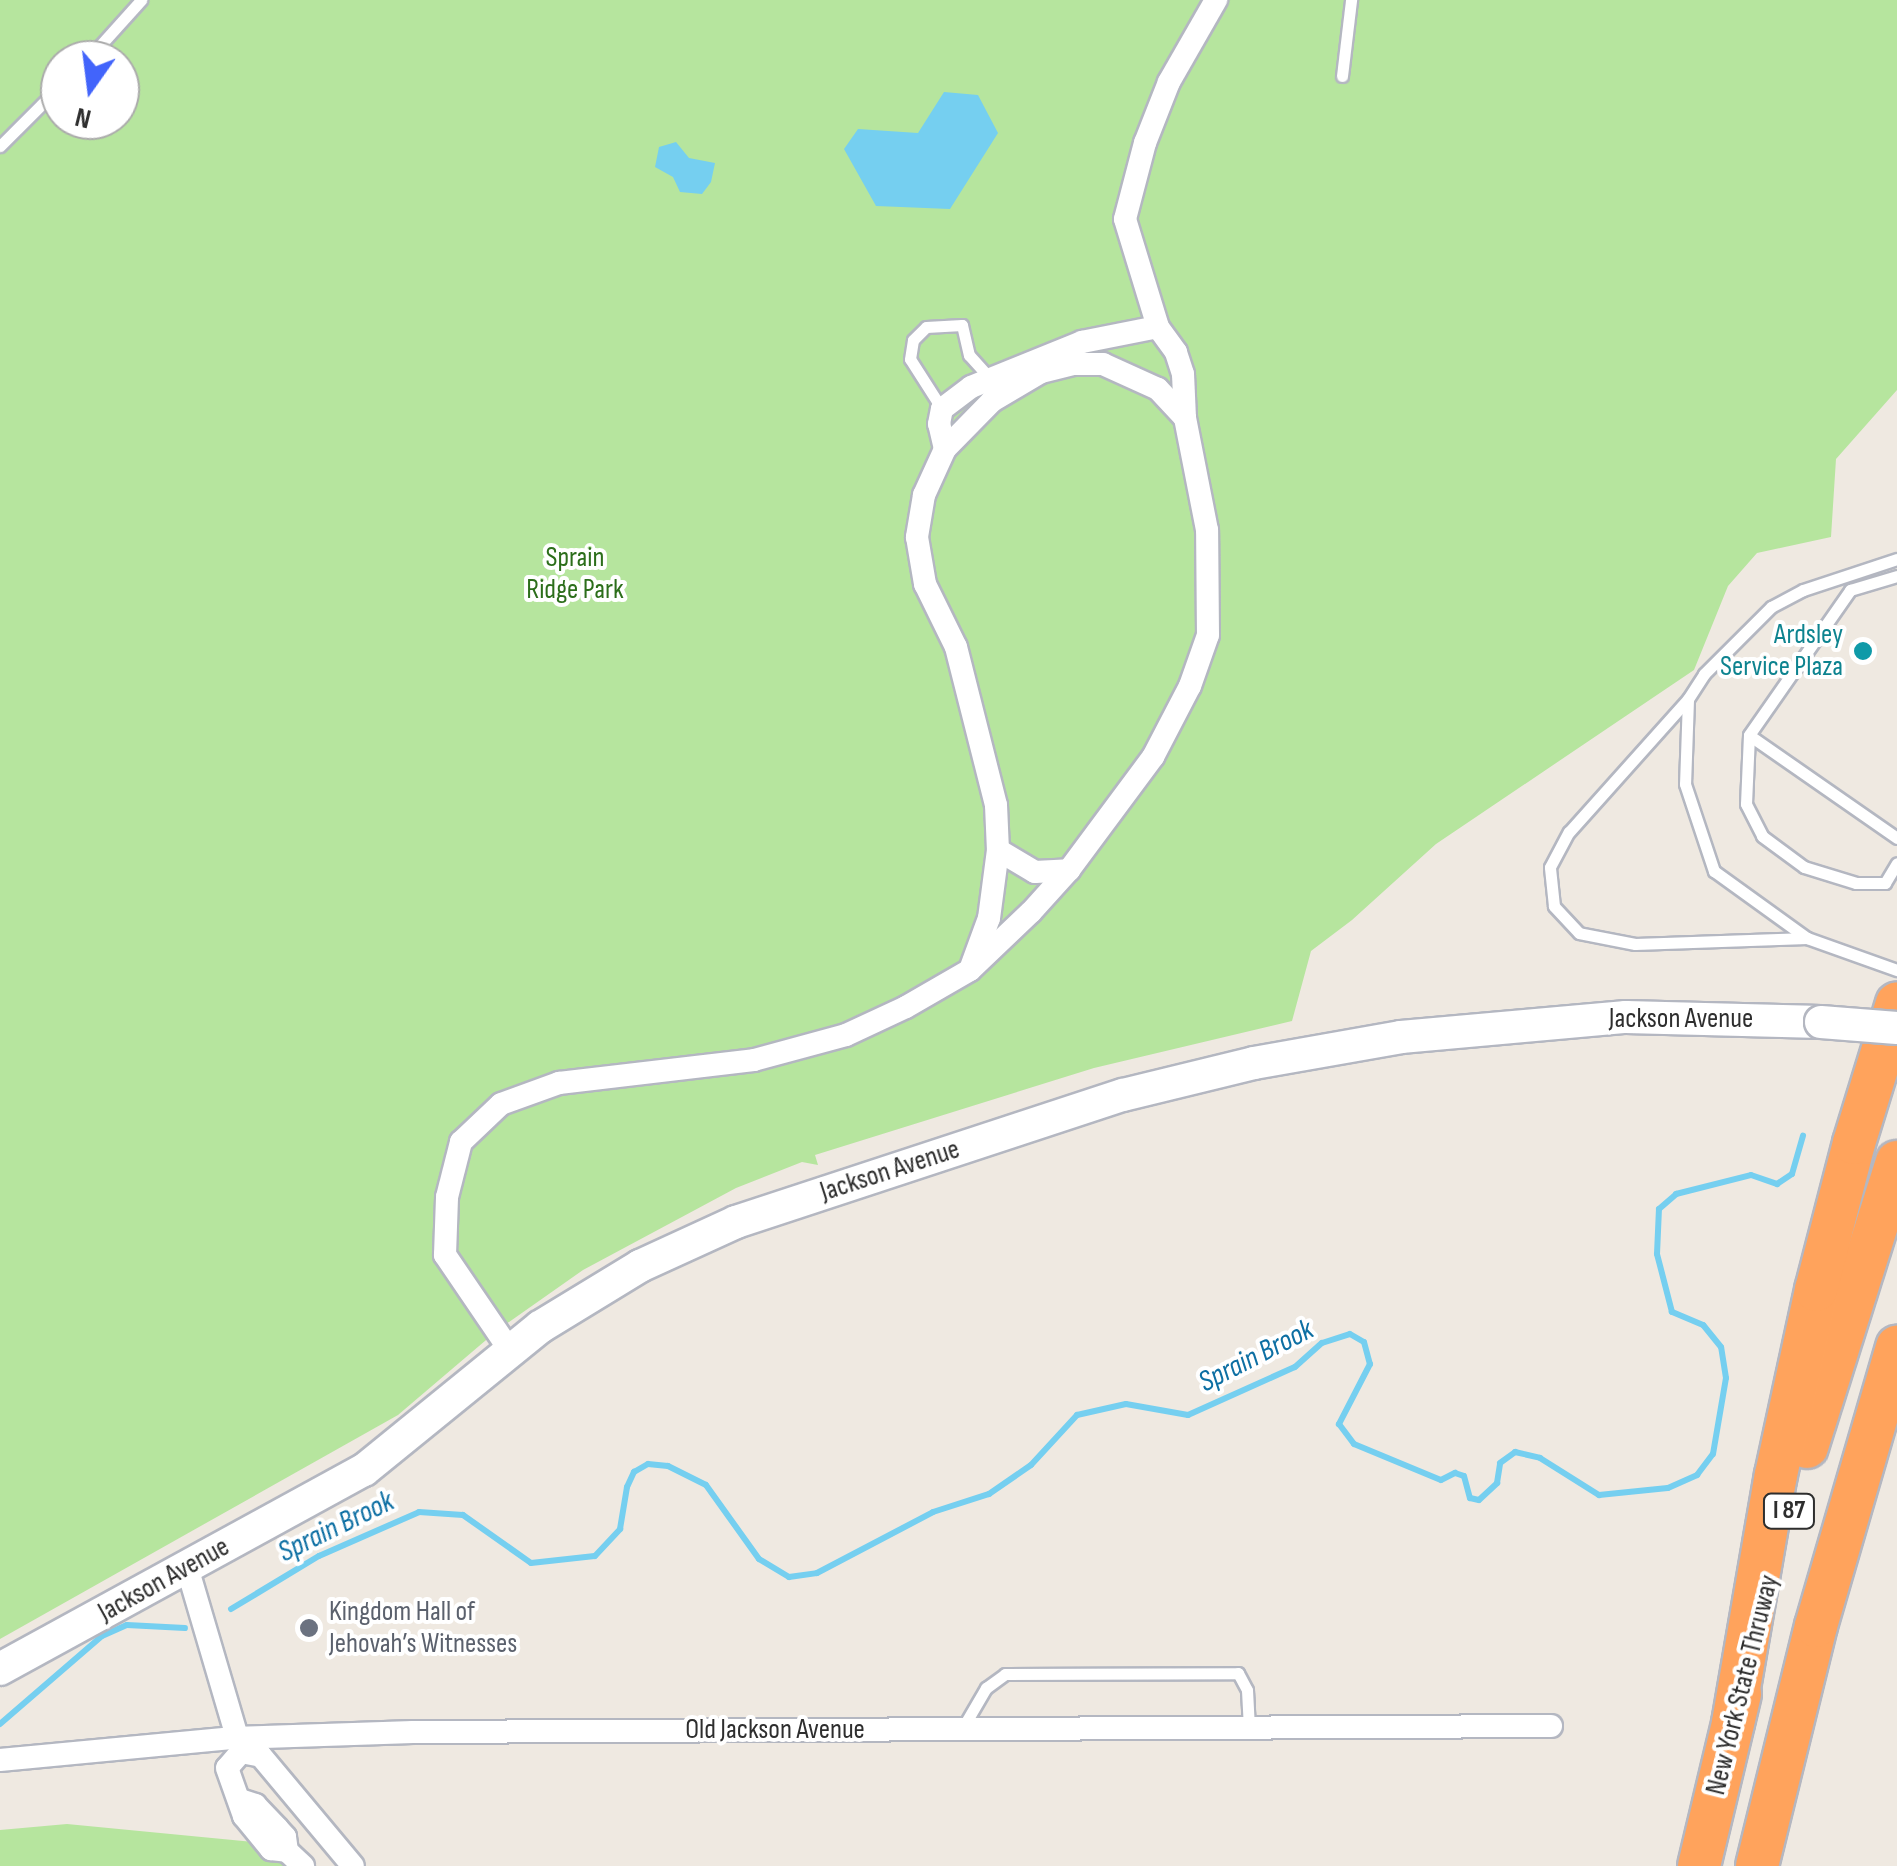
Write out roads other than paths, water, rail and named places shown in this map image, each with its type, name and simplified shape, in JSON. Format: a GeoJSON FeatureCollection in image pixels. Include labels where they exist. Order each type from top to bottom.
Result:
{"type":"FeatureCollection","features":[{"type":"Feature","properties":{"kind":"highway"},"geometry":{"type":"LineString","coordinates":[[1732,1723],[1792,1397],[1839,1197],[1897,1003]]}},
{"type":"Feature","properties":{"kind":"highway","name":"New York State Thruway"},"geometry":{"type":"LineString","coordinates":[[1699,1866],[1732,1723],[1800,1472],[1897,1162]]}},
{"type":"Feature","properties":{"kind":"highway","name":"New York State Thruway"},"geometry":{"type":"LineString","coordinates":[[1757,1866],[1820,1610],[1897,1347]]}},
{"type":"Feature","properties":{"kind":"main road","name":"Jackson Avenue"},"geometry":{"type":"LineString","coordinates":[[0,1670],[364,1470],[418,1430],[509,1349],[640,1266],[736,1222],[1123,1094],[1254,1062],[1402,1038],[1626,1018],[1822,1022],[1897,1028]]}},
{"type":"Feature","properties":{"kind":"street"},"geometry":{"type":"LineString","coordinates":[[509,1349],[445,1255],[447,1198],[461,1142],[501,1104],[559,1083],[754,1060],[846,1035],[970,970],[1069,870],[1152,756],[1190,686],[1208,635],[1208,530],[1185,418],[1179,363],[1158,327],[1125,220],[1144,142],[1169,82],[1216,0]]}},
{"type":"Feature","properties":{"kind":"street"},"geometry":{"type":"LineString","coordinates":[[945,448],[939,424],[942,409],[990,378],[1082,342],[1158,327]]}},
{"type":"Feature","properties":{"kind":"street"},"geometry":{"type":"LineString","coordinates":[[970,970],[988,918],[998,850],[996,804],[956,647],[925,584],[916,537],[924,495],[945,448],[992,400],[1042,372],[1073,364],[1103,364],[1140,379],[1174,402],[1185,418]]}},
{"type":"Feature","properties":{"kind":"street"},"geometry":{"type":"LineString","coordinates":[[998,850],[1035,872],[1069,870]]}},
{"type":"Feature","properties":{"kind":"street"},"geometry":{"type":"LineString","coordinates":[[188,1567],[238,1745],[228,1768],[249,1803]]}},
{"type":"Feature","properties":{"kind":"street","name":"Old Jackson Avenue"},"geometry":{"type":"LineString","coordinates":[[0,1760],[414,1732],[1551,1726]]}},
{"type":"Feature","properties":{"kind":"street"},"geometry":{"type":"LineString","coordinates":[[238,1745],[261,1756],[353,1866]]}},
{"type":"Feature","properties":{"kind":"street"},"geometry":{"type":"LineString","coordinates":[[283,1784],[249,1803],[244,1816],[271,1849],[295,1858],[316,1823]]}},
{"type":"Feature","properties":{"kind":"lane"},"geometry":{"type":"LineString","coordinates":[[104,40],[141,0]]}},
{"type":"Feature","properties":{"kind":"lane"},"geometry":{"type":"LineString","coordinates":[[1342,76],[1351,0]]}},
{"type":"Feature","properties":{"kind":"lane"},"geometry":{"type":"LineString","coordinates":[[0,146],[40,106]]}},
{"type":"Feature","properties":{"kind":"lane"},"geometry":{"type":"LineString","coordinates":[[942,409],[910,359],[913,340],[926,326],[962,325],[970,355],[990,378]]}},
{"type":"Feature","properties":{"kind":"lane"},"geometry":{"type":"LineString","coordinates":[[1808,938],[1635,944],[1580,932],[1554,906],[1550,867],[1568,832],[1688,699],[1704,674],[1771,607],[1803,590],[1897,559]]}},
{"type":"Feature","properties":{"kind":"lane"},"geometry":{"type":"LineString","coordinates":[[1897,576],[1850,590],[1749,735],[1746,804],[1762,836],[1804,867],[1856,883],[1884,883],[1897,863]]}},
{"type":"Feature","properties":{"kind":"lane"},"geometry":{"type":"LineString","coordinates":[[1688,699],[1685,784],[1714,871],[1808,938],[1897,970]]}},
{"type":"Feature","properties":{"kind":"lane"},"geometry":{"type":"LineString","coordinates":[[1749,735],[1897,838]]}},
{"type":"Feature","properties":{"kind":"lane"},"geometry":{"type":"LineString","coordinates":[[962,1729],[986,1688],[1005,1674],[1040,1677],[1238,1673],[1247,1690],[1249,1728]]}},
{"type":"Feature","properties":{"kind":"water"},"geometry":{"type":"Polygon","coordinates":[[[944,92],[978,95],[998,133],[950,209],[876,206],[844,149],[858,129],[918,133],[944,92]]]}},
{"type":"Feature","properties":{"kind":"water"},"geometry":{"type":"Polygon","coordinates":[[[676,142],[689,158],[715,163],[711,182],[702,194],[680,192],[673,177],[655,167],[659,147],[676,142]]]}},
{"type":"Feature","properties":{"kind":"waterway","name":"Sprain Brook"},"geometry":{"type":"LineString","coordinates":[[231,1609],[319,1556],[419,1512],[463,1515],[531,1563],[595,1556],[620,1529],[627,1487],[634,1472],[648,1464],[668,1466],[706,1485],[759,1559],[789,1577],[817,1573],[933,1512],[989,1494],[1031,1465],[1077,1415],[1126,1404],[1188,1415],[1295,1367],[1322,1343],[1350,1334],[1364,1342],[1370,1364],[1339,1424],[1354,1444],[1441,1480],[1455,1473],[1464,1476],[1470,1498],[1479,1500],[1497,1483],[1500,1463],[1515,1452],[1540,1458],[1599,1495],[1668,1488],[1697,1475],[1713,1454],[1726,1378],[1721,1347],[1703,1325],[1672,1312],[1657,1254],[1659,1209],[1676,1194],[1751,1175],[1777,1184],[1792,1174],[1803,1136]]}},
{"type":"Feature","properties":{"kind":"waterway","name":"Sprain Brook"},"geometry":{"type":"LineString","coordinates":[[0,1724],[102,1636],[127,1625],[185,1628]]}},
{"type":"Feature","properties":{"kind":"place","name":"Ardsley Service Plaza"},"geometry":{"type":"Point","coordinates":[1863,651]}},
{"type":"Feature","properties":{"kind":"place","name":"Kingdom Hall of Jehovah’s Witnesses"},"geometry":{"type":"Point","coordinates":[309,1628]}},
{"type":"Feature","properties":{"kind":"park label","name":"Sprain Ridge Park"},"geometry":{"type":"Point","coordinates":[575,574]}}]}
